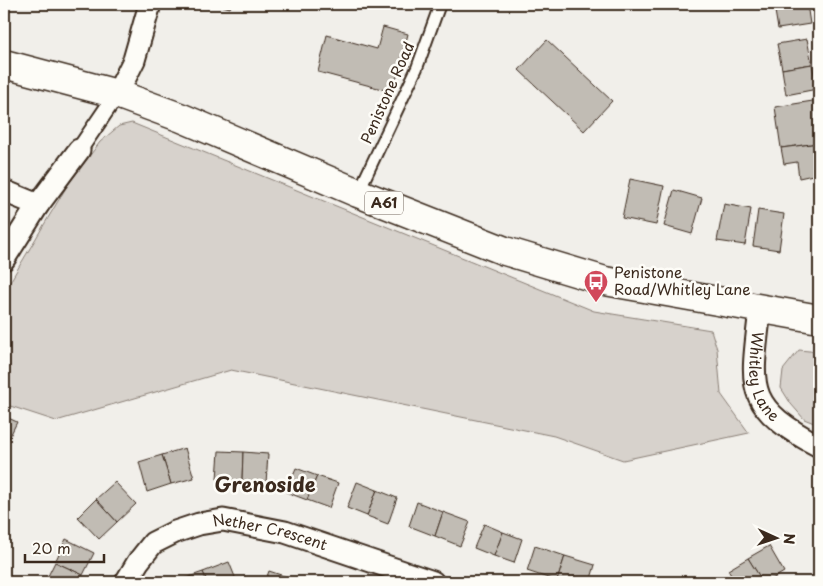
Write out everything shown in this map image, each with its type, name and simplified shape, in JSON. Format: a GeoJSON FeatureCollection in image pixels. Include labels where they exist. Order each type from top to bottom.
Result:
{"type":"FeatureCollection","features":[{"type":"Feature","properties":{"kind":"highway","name":"A61"},"geometry":{"type":"LineString","coordinates":[[4,64],[117,94],[215,131],[358,192],[505,251],[605,281],[819,319]]}},
{"type":"Feature","properties":{"kind":"street"},"geometry":{"type":"LineString","coordinates":[[4,259],[38,205],[79,150],[117,94],[134,60],[150,4]]}},
{"type":"Feature","properties":{"kind":"street"},"geometry":{"type":"LineString","coordinates":[[4,191],[38,205]]}},
{"type":"Feature","properties":{"kind":"street","name":"Whitley Lane"},"geometry":{"type":"LineString","coordinates":[[760,310],[754,380],[758,398],[769,413],[796,434],[819,446]]}},
{"type":"Feature","properties":{"kind":"street","name":"Nether Crescent"},"geometry":{"type":"LineString","coordinates":[[126,582],[138,562],[153,543],[191,526],[223,520],[285,532],[433,582]]}},
{"type":"Feature","properties":{"kind":"lane","name":"Penistone Road"},"geometry":{"type":"LineString","coordinates":[[358,192],[417,68],[440,4]]}},
{"type":"Feature","properties":{"kind":"shaded area"},"geometry":{"type":"Polygon","coordinates":[[[132,123],[594,311],[711,330],[717,349],[721,394],[749,433],[623,460],[554,436],[231,370],[56,421],[4,404],[4,292],[67,186],[100,142],[119,126],[132,123]]]}},
{"type":"Feature","properties":{"kind":"shaded area"},"geometry":{"type":"Polygon","coordinates":[[[799,350],[819,352],[819,425],[804,419],[791,404],[781,388],[783,370],[799,350]]]}},
{"type":"Feature","properties":{"kind":"building"},"geometry":{"type":"Polygon","coordinates":[[[55,4],[70,4],[69,8],[55,4]]]}},
{"type":"Feature","properties":{"kind":"building"},"geometry":{"type":"Polygon","coordinates":[[[215,4],[232,4],[230,8],[215,4]]]}},
{"type":"Feature","properties":{"kind":"building"},"geometry":{"type":"Polygon","coordinates":[[[807,4],[810,24],[778,29],[774,5],[807,4]]]}},
{"type":"Feature","properties":{"kind":"building"},"geometry":{"type":"Polygon","coordinates":[[[383,27],[408,34],[393,92],[318,72],[327,35],[377,49],[383,27]]]}},
{"type":"Feature","properties":{"kind":"building"},"geometry":{"type":"Polygon","coordinates":[[[807,39],[812,64],[782,69],[777,44],[807,39]]]}},
{"type":"Feature","properties":{"kind":"building"},"geometry":{"type":"Polygon","coordinates":[[[547,40],[612,101],[584,131],[519,70],[547,40]]]}},
{"type":"Feature","properties":{"kind":"building"},"geometry":{"type":"Polygon","coordinates":[[[812,64],[817,89],[786,95],[782,69],[812,64]]]}},
{"type":"Feature","properties":{"kind":"building"},"geometry":{"type":"Polygon","coordinates":[[[819,100],[819,143],[781,148],[775,107],[819,100]]]}},
{"type":"Feature","properties":{"kind":"building"},"geometry":{"type":"Polygon","coordinates":[[[819,143],[819,185],[815,185],[813,175],[799,178],[797,162],[784,164],[781,148],[819,143]]]}},
{"type":"Feature","properties":{"kind":"building"},"geometry":{"type":"Polygon","coordinates":[[[630,179],[664,186],[656,225],[622,218],[630,179]]]}},
{"type":"Feature","properties":{"kind":"building"},"geometry":{"type":"Polygon","coordinates":[[[674,190],[702,198],[692,234],[664,226],[674,190]]]}},
{"type":"Feature","properties":{"kind":"building"},"geometry":{"type":"Polygon","coordinates":[[[724,204],[751,209],[745,245],[717,241],[724,204]]]}},
{"type":"Feature","properties":{"kind":"building"},"geometry":{"type":"Polygon","coordinates":[[[758,210],[784,214],[779,250],[753,246],[758,210]]]}},
{"type":"Feature","properties":{"kind":"building"},"geometry":{"type":"Polygon","coordinates":[[[4,416],[17,422],[5,446],[4,445],[4,416]]]}},
{"type":"Feature","properties":{"kind":"building"},"geometry":{"type":"Polygon","coordinates":[[[185,448],[194,478],[171,484],[162,455],[185,448]]]}},
{"type":"Feature","properties":{"kind":"building"},"geometry":{"type":"Polygon","coordinates":[[[219,451],[243,452],[242,481],[217,479],[219,451]]]}},
{"type":"Feature","properties":{"kind":"building"},"geometry":{"type":"Polygon","coordinates":[[[243,452],[268,454],[266,483],[242,481],[243,452]]]}},
{"type":"Feature","properties":{"kind":"building"},"geometry":{"type":"Polygon","coordinates":[[[162,455],[171,484],[147,492],[139,462],[162,455]]]}},
{"type":"Feature","properties":{"kind":"building"},"geometry":{"type":"Polygon","coordinates":[[[296,468],[317,476],[307,500],[286,492],[296,468]]]}},
{"type":"Feature","properties":{"kind":"building"},"geometry":{"type":"Polygon","coordinates":[[[317,476],[338,483],[329,508],[307,500],[317,476]]]}},
{"type":"Feature","properties":{"kind":"building"},"geometry":{"type":"Polygon","coordinates":[[[115,482],[136,504],[117,522],[96,499],[115,482]]]}},
{"type":"Feature","properties":{"kind":"building"},"geometry":{"type":"Polygon","coordinates":[[[357,482],[377,490],[367,516],[347,508],[357,482]]]}},
{"type":"Feature","properties":{"kind":"building"},"geometry":{"type":"Polygon","coordinates":[[[377,490],[397,498],[388,524],[367,516],[377,490]]]}},
{"type":"Feature","properties":{"kind":"building"},"geometry":{"type":"Polygon","coordinates":[[[96,499],[117,522],[99,539],[78,517],[96,499]]]}},
{"type":"Feature","properties":{"kind":"building"},"geometry":{"type":"Polygon","coordinates":[[[417,502],[443,512],[435,536],[409,526],[417,502]]]}},
{"type":"Feature","properties":{"kind":"building"},"geometry":{"type":"Polygon","coordinates":[[[443,512],[470,522],[460,546],[435,536],[443,512]]]}},
{"type":"Feature","properties":{"kind":"building"},"geometry":{"type":"Polygon","coordinates":[[[484,524],[503,532],[494,556],[474,548],[484,524]]]}},
{"type":"Feature","properties":{"kind":"building"},"geometry":{"type":"Polygon","coordinates":[[[503,532],[522,539],[514,563],[494,556],[503,532]]]}},
{"type":"Feature","properties":{"kind":"building"},"geometry":{"type":"Polygon","coordinates":[[[66,539],[94,553],[83,575],[55,562],[66,539]]]}},
{"type":"Feature","properties":{"kind":"building"},"geometry":{"type":"Polygon","coordinates":[[[535,546],[565,556],[557,581],[527,571],[535,546]]]}},
{"type":"Feature","properties":{"kind":"building"},"geometry":{"type":"Polygon","coordinates":[[[769,546],[784,572],[767,582],[763,582],[748,558],[769,546]]]}},
{"type":"Feature","properties":{"kind":"building"},"geometry":{"type":"Polygon","coordinates":[[[565,556],[595,565],[590,582],[557,581],[565,556]]]}},
{"type":"Feature","properties":{"kind":"building"},"geometry":{"type":"Polygon","coordinates":[[[748,558],[763,582],[735,582],[728,570],[748,558]]]}},
{"type":"Feature","properties":{"kind":"building"},"geometry":{"type":"Polygon","coordinates":[[[55,562],[83,575],[79,582],[45,582],[55,562]]]}},
{"type":"Feature","properties":{"kind":"building"},"geometry":{"type":"Polygon","coordinates":[[[229,562],[237,582],[207,582],[203,572],[229,562]]]}},
{"type":"Feature","properties":{"kind":"building"},"geometry":{"type":"Polygon","coordinates":[[[269,571],[296,580],[295,582],[265,582],[269,571]]]}},
{"type":"Feature","properties":{"kind":"building"},"geometry":{"type":"Polygon","coordinates":[[[203,572],[207,582],[177,581],[203,572]]]}},
{"type":"Feature","properties":{"kind":"place","name":"Penistone Road/Whitley Lane"},"geometry":{"type":"Point","coordinates":[596,303]}},
{"type":"Feature","properties":{"kind":"district","name":"Grenoside"},"geometry":{"type":"Point","coordinates":[265,485]}}]}
